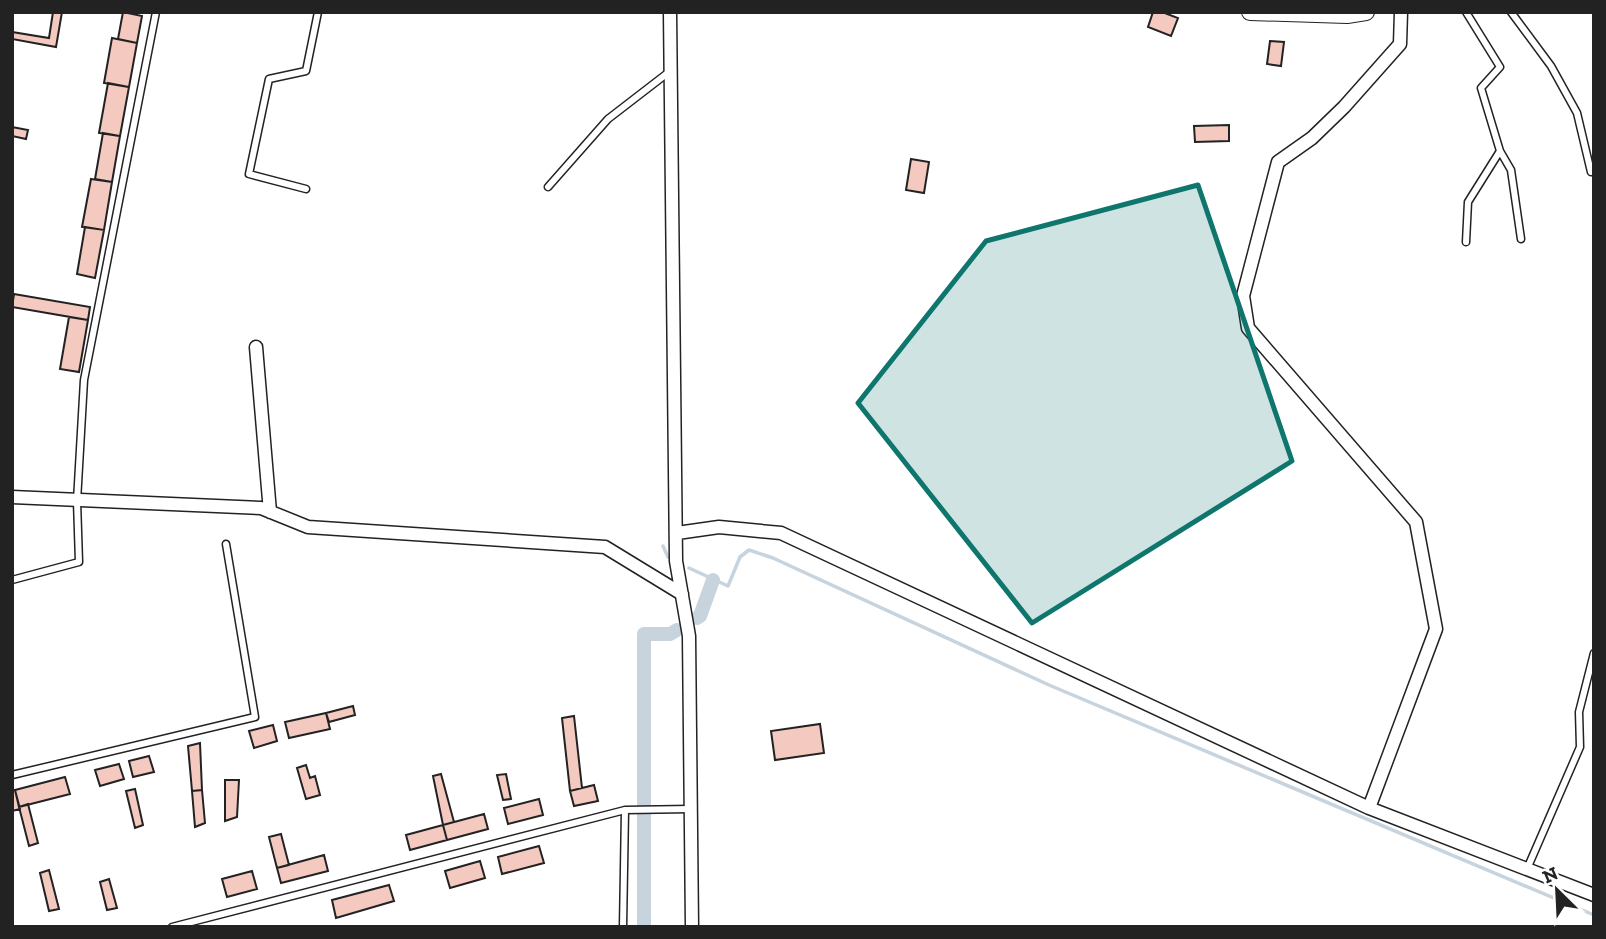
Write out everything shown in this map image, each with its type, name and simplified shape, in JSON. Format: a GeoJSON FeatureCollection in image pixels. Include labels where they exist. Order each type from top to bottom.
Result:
{"type":"FeatureCollection","features":[{"type":"Feature","properties":{"kind":"street"},"geometry":{"type":"LineString","coordinates":[[670,12],[676,561],[689,636],[692,927]]}},
{"type":"Feature","properties":{"kind":"street"},"geometry":{"type":"LineString","coordinates":[[1250,12],[1347,15],[1366,12]]}},
{"type":"Feature","properties":{"kind":"street"},"geometry":{"type":"LineString","coordinates":[[1369,808],[1436,629],[1416,522],[1248,328],[1243,296],[1279,162],[1312,138],[1344,107],[1400,44],[1401,12]]}},
{"type":"Feature","properties":{"kind":"street"},"geometry":{"type":"LineString","coordinates":[[256,347],[270,512]]}},
{"type":"Feature","properties":{"kind":"street"},"geometry":{"type":"LineString","coordinates":[[12,497],[261,508],[308,527],[605,547],[682,594]]}},
{"type":"Feature","properties":{"kind":"street"},"geometry":{"type":"LineString","coordinates":[[677,533],[719,527],[781,533],[1369,808],[1594,895]]}},
{"type":"Feature","properties":{"kind":"lane"},"geometry":{"type":"LineString","coordinates":[[12,580],[79,562],[76,501],[85,380],[156,12]]}},
{"type":"Feature","properties":{"kind":"lane"},"geometry":{"type":"LineString","coordinates":[[306,189],[249,174],[270,79],[306,71],[318,12]]}},
{"type":"Feature","properties":{"kind":"lane"},"geometry":{"type":"LineString","coordinates":[[1466,12],[1500,67],[1481,88],[1500,151],[1511,170],[1521,239]]}},
{"type":"Feature","properties":{"kind":"lane"},"geometry":{"type":"LineString","coordinates":[[1511,12],[1551,66],[1577,113],[1591,172]]}},
{"type":"Feature","properties":{"kind":"lane"},"geometry":{"type":"LineString","coordinates":[[548,187],[608,119],[671,70]]}},
{"type":"Feature","properties":{"kind":"lane"},"geometry":{"type":"LineString","coordinates":[[1466,242],[1468,202],[1500,151]]}},
{"type":"Feature","properties":{"kind":"lane"},"geometry":{"type":"LineString","coordinates":[[12,775],[255,717],[226,544]]}},
{"type":"Feature","properties":{"kind":"lane"},"geometry":{"type":"LineString","coordinates":[[1527,869],[1580,747],[1579,712],[1594,653]]}},
{"type":"Feature","properties":{"kind":"lane"},"geometry":{"type":"LineString","coordinates":[[172,927],[625,810],[691,809]]}},
{"type":"Feature","properties":{"kind":"lane"},"geometry":{"type":"LineString","coordinates":[[623,927],[625,810]]}},
{"type":"Feature","properties":{"kind":"highlighted area"},"geometry":{"type":"Polygon","coordinates":[[[1198,185],[1292,461],[1032,623],[858,403],[986,241],[1198,185]]]}},
{"type":"Feature","properties":{"kind":"building"},"geometry":{"type":"Polygon","coordinates":[[[53,12],[62,12],[56,47],[12,39],[12,32],[49,38],[53,12]]]}},
{"type":"Feature","properties":{"kind":"building"},"geometry":{"type":"Polygon","coordinates":[[[123,12],[142,16],[137,43],[118,39],[123,12]]]}},
{"type":"Feature","properties":{"kind":"building"},"geometry":{"type":"Polygon","coordinates":[[[1153,12],[1162,12],[1178,18],[1171,36],[1148,27],[1153,12]]]}},
{"type":"Feature","properties":{"kind":"building"},"geometry":{"type":"Polygon","coordinates":[[[112,38],[137,43],[129,87],[104,83],[112,38]]]}},
{"type":"Feature","properties":{"kind":"building"},"geometry":{"type":"Polygon","coordinates":[[[1270,41],[1284,42],[1281,66],[1267,64],[1270,41]]]}},
{"type":"Feature","properties":{"kind":"building"},"geometry":{"type":"Polygon","coordinates":[[[108,83],[129,87],[120,136],[99,133],[108,83]]]}},
{"type":"Feature","properties":{"kind":"building"},"geometry":{"type":"Polygon","coordinates":[[[1229,125],[1229,141],[1195,142],[1194,126],[1229,125]]]}},
{"type":"Feature","properties":{"kind":"building"},"geometry":{"type":"Polygon","coordinates":[[[12,127],[28,130],[26,139],[12,136],[12,127]]]}},
{"type":"Feature","properties":{"kind":"building"},"geometry":{"type":"Polygon","coordinates":[[[103,133],[120,136],[112,182],[95,179],[103,133]]]}},
{"type":"Feature","properties":{"kind":"building"},"geometry":{"type":"Polygon","coordinates":[[[911,159],[929,162],[924,193],[906,190],[911,159]]]}},
{"type":"Feature","properties":{"kind":"building"},"geometry":{"type":"Polygon","coordinates":[[[91,179],[112,182],[104,230],[82,227],[91,179]]]}},
{"type":"Feature","properties":{"kind":"building"},"geometry":{"type":"Polygon","coordinates":[[[85,227],[104,230],[95,278],[77,274],[85,227]]]}},
{"type":"Feature","properties":{"kind":"building"},"geometry":{"type":"Polygon","coordinates":[[[14,294],[90,307],[88,320],[12,307],[14,294]]]}},
{"type":"Feature","properties":{"kind":"building"},"geometry":{"type":"Polygon","coordinates":[[[69,317],[88,320],[79,372],[60,369],[69,317]]]}},
{"type":"Feature","properties":{"kind":"building"},"geometry":{"type":"Polygon","coordinates":[[[353,706],[355,715],[329,722],[326,713],[353,706]]]}},
{"type":"Feature","properties":{"kind":"building"},"geometry":{"type":"Polygon","coordinates":[[[326,713],[330,729],[289,738],[285,722],[326,713]]]}},
{"type":"Feature","properties":{"kind":"building"},"geometry":{"type":"Polygon","coordinates":[[[574,716],[582,788],[570,791],[562,718],[574,716]]]}},
{"type":"Feature","properties":{"kind":"building"},"geometry":{"type":"Polygon","coordinates":[[[820,724],[824,753],[775,760],[771,731],[820,724]]]}},
{"type":"Feature","properties":{"kind":"building"},"geometry":{"type":"Polygon","coordinates":[[[273,725],[277,741],[254,748],[249,731],[273,725]]]}},
{"type":"Feature","properties":{"kind":"building"},"geometry":{"type":"Polygon","coordinates":[[[200,743],[202,790],[192,791],[188,746],[200,743]]]}},
{"type":"Feature","properties":{"kind":"building"},"geometry":{"type":"Polygon","coordinates":[[[149,756],[154,772],[133,777],[129,761],[149,756]]]}},
{"type":"Feature","properties":{"kind":"building"},"geometry":{"type":"Polygon","coordinates":[[[119,764],[124,779],[100,786],[95,770],[119,764]]]}},
{"type":"Feature","properties":{"kind":"building"},"geometry":{"type":"Polygon","coordinates":[[[306,765],[310,778],[315,776],[320,795],[306,799],[297,768],[306,765]]]}},
{"type":"Feature","properties":{"kind":"building"},"geometry":{"type":"Polygon","coordinates":[[[441,774],[454,822],[443,825],[433,776],[441,774]]]}},
{"type":"Feature","properties":{"kind":"building"},"geometry":{"type":"Polygon","coordinates":[[[506,774],[511,799],[503,800],[497,775],[506,774]]]}},
{"type":"Feature","properties":{"kind":"building"},"geometry":{"type":"Polygon","coordinates":[[[65,777],[70,794],[19,807],[15,790],[65,777]]]}},
{"type":"Feature","properties":{"kind":"building"},"geometry":{"type":"Polygon","coordinates":[[[225,780],[239,780],[237,817],[225,821],[225,780]]]}},
{"type":"Feature","properties":{"kind":"building"},"geometry":{"type":"Polygon","coordinates":[[[594,785],[598,801],[574,806],[570,791],[594,785]]]}},
{"type":"Feature","properties":{"kind":"building"},"geometry":{"type":"Polygon","coordinates":[[[135,789],[143,825],[135,828],[126,791],[135,789]]]}},
{"type":"Feature","properties":{"kind":"building"},"geometry":{"type":"Polygon","coordinates":[[[12,790],[15,790],[20,809],[12,811],[12,790]]]}},
{"type":"Feature","properties":{"kind":"building"},"geometry":{"type":"Polygon","coordinates":[[[202,790],[205,823],[195,827],[192,791],[202,790]]]}},
{"type":"Feature","properties":{"kind":"building"},"geometry":{"type":"Polygon","coordinates":[[[539,799],[543,815],[508,824],[504,808],[539,799]]]}},
{"type":"Feature","properties":{"kind":"building"},"geometry":{"type":"Polygon","coordinates":[[[28,804],[38,843],[29,846],[19,807],[28,804]]]}},
{"type":"Feature","properties":{"kind":"building"},"geometry":{"type":"Polygon","coordinates":[[[484,814],[488,829],[447,840],[443,825],[484,814]]]}},
{"type":"Feature","properties":{"kind":"building"},"geometry":{"type":"Polygon","coordinates":[[[443,825],[447,840],[410,850],[406,835],[443,825]]]}},
{"type":"Feature","properties":{"kind":"building"},"geometry":{"type":"Polygon","coordinates":[[[281,834],[289,865],[277,868],[269,837],[281,834]]]}},
{"type":"Feature","properties":{"kind":"building"},"geometry":{"type":"Polygon","coordinates":[[[539,846],[544,863],[502,874],[498,857],[539,846]]]}},
{"type":"Feature","properties":{"kind":"building"},"geometry":{"type":"Polygon","coordinates":[[[324,855],[328,871],[281,883],[277,868],[324,855]]]}},
{"type":"Feature","properties":{"kind":"building"},"geometry":{"type":"Polygon","coordinates":[[[480,861],[485,878],[450,888],[445,871],[480,861]]]}},
{"type":"Feature","properties":{"kind":"building"},"geometry":{"type":"Polygon","coordinates":[[[49,870],[59,909],[49,911],[40,873],[49,870]]]}},
{"type":"Feature","properties":{"kind":"building"},"geometry":{"type":"Polygon","coordinates":[[[252,871],[257,889],[227,897],[222,879],[252,871]]]}},
{"type":"Feature","properties":{"kind":"building"},"geometry":{"type":"Polygon","coordinates":[[[109,879],[117,908],[107,910],[100,882],[109,879]]]}},
{"type":"Feature","properties":{"kind":"building"},"geometry":{"type":"Polygon","coordinates":[[[389,885],[394,901],[336,918],[332,900],[389,885]]]}},
{"type":"Feature","properties":{"kind":"waterway"},"geometry":{"type":"LineString","coordinates":[[663,546],[668,557]]}},
{"type":"Feature","properties":{"kind":"waterway"},"geometry":{"type":"LineString","coordinates":[[689,568],[728,586],[740,557],[749,550],[773,558],[1049,685],[1594,915]]}},
{"type":"Feature","properties":{"kind":"waterway"},"geometry":{"type":"LineString","coordinates":[[697,618],[713,580]]}},
{"type":"Feature","properties":{"kind":"waterway"},"geometry":{"type":"LineString","coordinates":[[644,927],[644,634],[670,634],[677,630]]}}]}
